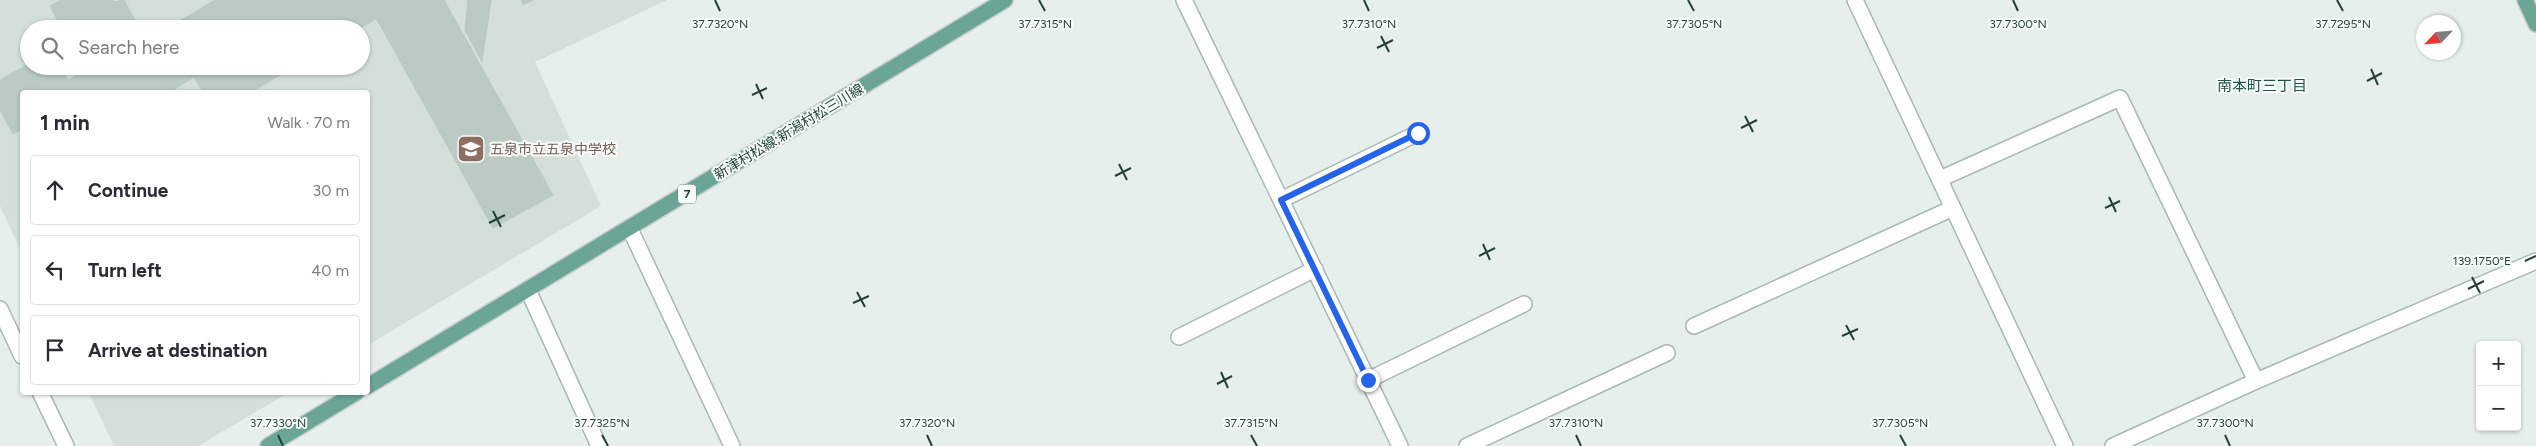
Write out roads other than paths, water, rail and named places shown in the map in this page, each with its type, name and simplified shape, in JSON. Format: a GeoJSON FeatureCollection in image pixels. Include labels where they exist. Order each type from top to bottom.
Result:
{"type":"FeatureCollection","features":[{"type":"Feature","properties":{"kind":"main road","name":"新津村松線;新潟村松三川線"},"geometry":{"type":"LineString","coordinates":[[370,385],[630,229],[1005,0]]}},
{"type":"Feature","properties":{"kind":"main road"},"geometry":{"type":"LineString","coordinates":[[2525,0],[2536,24]]}},
{"type":"Feature","properties":{"kind":"main road"},"geometry":{"type":"LineString","coordinates":[[268,446],[352,395]]}},
{"type":"Feature","properties":{"kind":"street"},"geometry":{"type":"LineString","coordinates":[[1184,0],[1368,380],[1394,444]]}},
{"type":"Feature","properties":{"kind":"street"},"geometry":{"type":"LineString","coordinates":[[1855,0],[2065,446]]}},
{"type":"Feature","properties":{"kind":"street"},"geometry":{"type":"LineString","coordinates":[[1940,179],[2120,98],[2256,381]]}},
{"type":"Feature","properties":{"kind":"street"},"geometry":{"type":"LineString","coordinates":[[1281,200],[1418,133]]}},
{"type":"Feature","properties":{"kind":"street"},"geometry":{"type":"LineString","coordinates":[[1694,326],[1953,208]]}},
{"type":"Feature","properties":{"kind":"street"},"geometry":{"type":"LineString","coordinates":[[630,229],[732,446]]}},
{"type":"Feature","properties":{"kind":"street"},"geometry":{"type":"LineString","coordinates":[[2113,446],[2256,381],[2536,261]]}},
{"type":"Feature","properties":{"kind":"street"},"geometry":{"type":"LineString","coordinates":[[1179,337],[1314,269]]}},
{"type":"Feature","properties":{"kind":"street"},"geometry":{"type":"LineString","coordinates":[[528,290],[599,446]]}},
{"type":"Feature","properties":{"kind":"street"},"geometry":{"type":"LineString","coordinates":[[1368,380],[1524,304]]}},
{"type":"Feature","properties":{"kind":"street"},"geometry":{"type":"LineString","coordinates":[[0,309],[5,334],[20,353]]}},
{"type":"Feature","properties":{"kind":"street"},"geometry":{"type":"LineString","coordinates":[[1468,446],[1667,353]]}},
{"type":"Feature","properties":{"kind":"street"},"geometry":{"type":"LineString","coordinates":[[41,395],[66,446]]}},
{"type":"Feature","properties":{"kind":"place","name":"五泉市立五泉中学校"},"geometry":{"type":"Point","coordinates":[471,149]}},
{"type":"Feature","properties":{"kind":"district","name":"南本町三丁目"},"geometry":{"type":"Point","coordinates":[2262,86]}}]}
